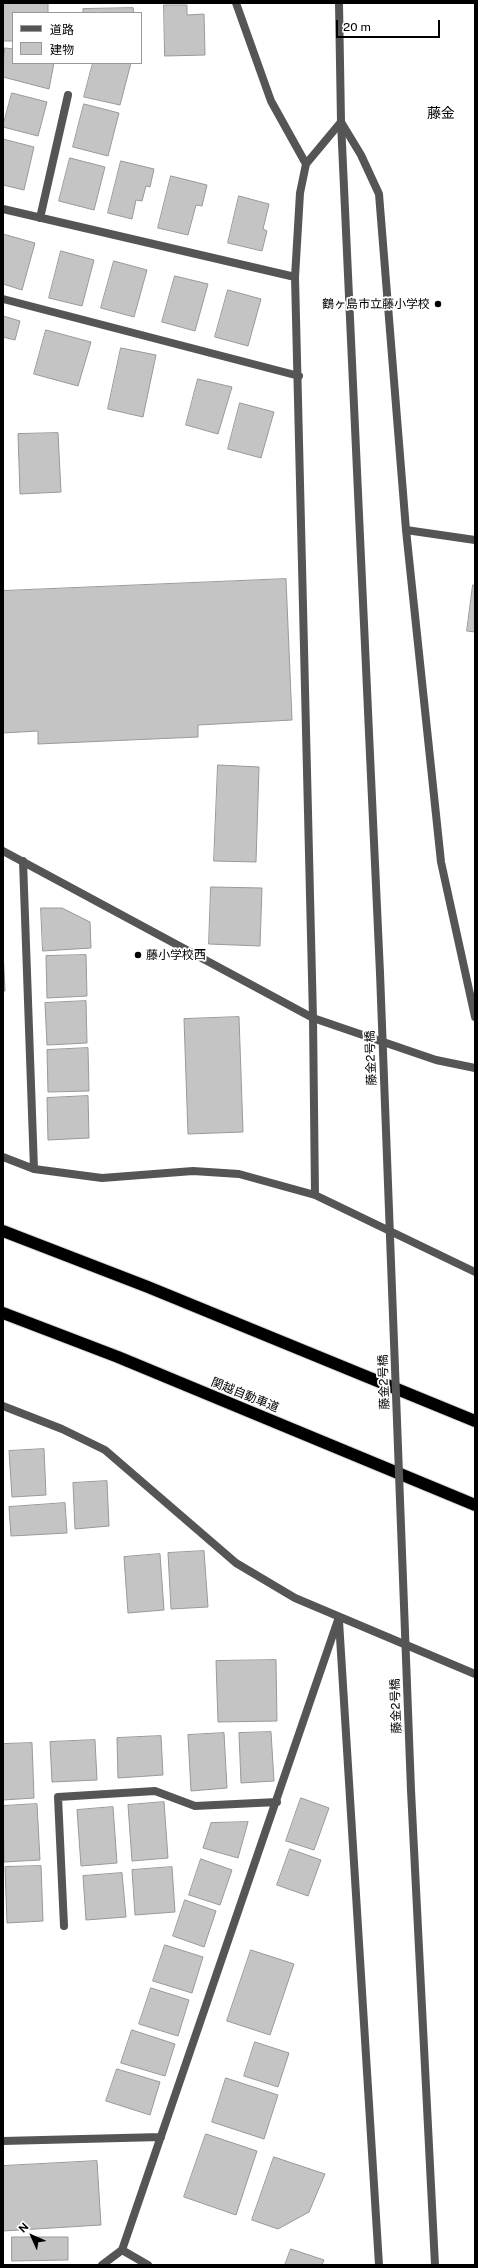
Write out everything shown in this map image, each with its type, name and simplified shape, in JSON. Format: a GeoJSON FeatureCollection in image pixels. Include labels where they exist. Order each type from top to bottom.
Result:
{"type":"FeatureCollection","features":[{"type":"Feature","properties":{"kind":"highway"},"geometry":{"type":"LineString","coordinates":[[3,1231],[148,1287],[475,1421]]}},
{"type":"Feature","properties":{"kind":"highway","name":"関越自動車道"},"geometry":{"type":"LineString","coordinates":[[3,1313],[118,1357],[475,1505]]}},
{"type":"Feature","properties":{"kind":"street"},"geometry":{"type":"LineString","coordinates":[[236,3],[271,101],[306,164]]}},
{"type":"Feature","properties":{"kind":"street","name":"藤金2号橋"},"geometry":{"type":"LineString","coordinates":[[339,3],[341,122],[380,974],[411,1790],[435,2265]]}},
{"type":"Feature","properties":{"kind":"street"},"geometry":{"type":"LineString","coordinates":[[40,218],[68,95]]}},
{"type":"Feature","properties":{"kind":"street"},"geometry":{"type":"LineString","coordinates":[[315,1195],[313,1018],[299,376],[295,278],[300,193],[306,164],[341,122],[360,155],[379,194],[406,530],[441,862],[475,1017]]}},
{"type":"Feature","properties":{"kind":"street"},"geometry":{"type":"LineString","coordinates":[[3,209],[295,278]]}},
{"type":"Feature","properties":{"kind":"street"},"geometry":{"type":"LineString","coordinates":[[3,299],[299,376]]}},
{"type":"Feature","properties":{"kind":"street"},"geometry":{"type":"LineString","coordinates":[[406,530],[475,540]]}},
{"type":"Feature","properties":{"kind":"street"},"geometry":{"type":"LineString","coordinates":[[3,851],[313,1018],[436,1060],[475,1068]]}},
{"type":"Feature","properties":{"kind":"street"},"geometry":{"type":"LineString","coordinates":[[23,861],[34,1169]]}},
{"type":"Feature","properties":{"kind":"street"},"geometry":{"type":"LineString","coordinates":[[3,1157],[34,1169],[102,1178],[193,1171],[238,1174],[315,1195],[475,1272]]}},
{"type":"Feature","properties":{"kind":"street"},"geometry":{"type":"LineString","coordinates":[[3,1406],[62,1430],[104,1450],[236,1563],[295,1598],[475,1674]]}},
{"type":"Feature","properties":{"kind":"street"},"geometry":{"type":"LineString","coordinates":[[102,2265],[122,2250],[277,1802],[339,1617]]}},
{"type":"Feature","properties":{"kind":"street"},"geometry":{"type":"LineString","coordinates":[[339,1617],[379,2265]]}},
{"type":"Feature","properties":{"kind":"street"},"geometry":{"type":"LineString","coordinates":[[64,1926],[58,1797],[155,1791],[195,1806],[277,1802]]}},
{"type":"Feature","properties":{"kind":"street"},"geometry":{"type":"LineString","coordinates":[[3,2141],[161,2137]]}},
{"type":"Feature","properties":{"kind":"street"},"geometry":{"type":"LineString","coordinates":[[122,2250],[148,2265]]}},
{"type":"Feature","properties":{"kind":"building"},"geometry":{"type":"Polygon","coordinates":[[[3,3],[48,3],[48,12],[12,12],[12,41],[3,41],[3,3]]]}},
{"type":"Feature","properties":{"kind":"building"},"geometry":{"type":"Polygon","coordinates":[[[164,5],[187,5],[187,15],[204,14],[205,55],[165,56],[164,5]]]}},
{"type":"Feature","properties":{"kind":"building"},"geometry":{"type":"Polygon","coordinates":[[[133,8],[134,12],[83,12],[83,9],[133,8]]]}},
{"type":"Feature","properties":{"kind":"building"},"geometry":{"type":"Polygon","coordinates":[[[5,48],[12,49],[12,64],[54,64],[49,89],[3,77],[5,48]]]}},
{"type":"Feature","properties":{"kind":"building"},"geometry":{"type":"Polygon","coordinates":[[[93,64],[131,64],[120,105],[84,97],[93,64]]]}},
{"type":"Feature","properties":{"kind":"building"},"geometry":{"type":"Polygon","coordinates":[[[12,93],[47,102],[38,136],[3,127],[12,93]]]}},
{"type":"Feature","properties":{"kind":"building"},"geometry":{"type":"Polygon","coordinates":[[[84,104],[119,113],[108,156],[73,147],[84,104]]]}},
{"type":"Feature","properties":{"kind":"building"},"geometry":{"type":"Polygon","coordinates":[[[3,139],[34,147],[24,190],[3,185],[3,139]]]}},
{"type":"Feature","properties":{"kind":"building"},"geometry":{"type":"Polygon","coordinates":[[[70,158],[105,167],[94,210],[59,201],[70,158]]]}},
{"type":"Feature","properties":{"kind":"building"},"geometry":{"type":"Polygon","coordinates":[[[121,161],[154,169],[150,187],[146,186],[142,201],[136,200],[132,219],[108,213],[121,161]]]}},
{"type":"Feature","properties":{"kind":"building"},"geometry":{"type":"Polygon","coordinates":[[[171,176],[207,185],[202,206],[196,205],[188,235],[158,228],[171,176]]]}},
{"type":"Feature","properties":{"kind":"building"},"geometry":{"type":"Polygon","coordinates":[[[239,196],[269,204],[263,229],[267,231],[262,251],[228,243],[239,196]]]}},
{"type":"Feature","properties":{"kind":"building"},"geometry":{"type":"Polygon","coordinates":[[[3,234],[35,243],[22,290],[3,284],[3,234]]]}},
{"type":"Feature","properties":{"kind":"building"},"geometry":{"type":"Polygon","coordinates":[[[61,251],[94,260],[82,306],[49,298],[61,251]]]}},
{"type":"Feature","properties":{"kind":"building"},"geometry":{"type":"Polygon","coordinates":[[[114,261],[147,270],[134,317],[101,308],[114,261]]]}},
{"type":"Feature","properties":{"kind":"building"},"geometry":{"type":"Polygon","coordinates":[[[175,276],[208,284],[195,331],[162,322],[175,276]]]}},
{"type":"Feature","properties":{"kind":"building"},"geometry":{"type":"Polygon","coordinates":[[[228,290],[261,299],[248,346],[215,337],[228,290]]]}},
{"type":"Feature","properties":{"kind":"building"},"geometry":{"type":"Polygon","coordinates":[[[3,316],[20,321],[15,340],[3,337],[3,316]]]}},
{"type":"Feature","properties":{"kind":"building"},"geometry":{"type":"Polygon","coordinates":[[[46,330],[91,342],[78,386],[34,374],[46,330]]]}},
{"type":"Feature","properties":{"kind":"building"},"geometry":{"type":"Polygon","coordinates":[[[121,348],[156,355],[143,417],[108,409],[121,348]]]}},
{"type":"Feature","properties":{"kind":"building"},"geometry":{"type":"Polygon","coordinates":[[[198,379],[232,387],[218,434],[186,425],[198,379]]]}},
{"type":"Feature","properties":{"kind":"building"},"geometry":{"type":"Polygon","coordinates":[[[240,403],[274,412],[261,458],[228,449],[240,403]]]}},
{"type":"Feature","properties":{"kind":"building"},"geometry":{"type":"Polygon","coordinates":[[[58,433],[61,492],[20,494],[18,434],[58,433]]]}},
{"type":"Feature","properties":{"kind":"building"},"geometry":{"type":"Polygon","coordinates":[[[286,579],[292,720],[198,725],[198,737],[38,744],[38,731],[3,733],[3,591],[286,579]]]}},
{"type":"Feature","properties":{"kind":"building"},"geometry":{"type":"Polygon","coordinates":[[[473,585],[475,586],[475,632],[467,631],[473,585]]]}},
{"type":"Feature","properties":{"kind":"building"},"geometry":{"type":"Polygon","coordinates":[[[218,765],[259,767],[256,862],[214,861],[218,765]]]}},
{"type":"Feature","properties":{"kind":"building"},"geometry":{"type":"Polygon","coordinates":[[[211,887],[262,888],[260,946],[209,944],[211,887]]]}},
{"type":"Feature","properties":{"kind":"building"},"geometry":{"type":"Polygon","coordinates":[[[41,908],[62,908],[90,922],[91,948],[43,951],[41,908]]]}},
{"type":"Feature","properties":{"kind":"building"},"geometry":{"type":"Polygon","coordinates":[[[3,949],[5,991],[3,991],[3,949]]]}},
{"type":"Feature","properties":{"kind":"building"},"geometry":{"type":"Polygon","coordinates":[[[86,955],[87,996],[47,998],[46,956],[86,955]]]}},
{"type":"Feature","properties":{"kind":"building"},"geometry":{"type":"Polygon","coordinates":[[[86,1001],[87,1043],[47,1045],[45,1003],[86,1001]]]}},
{"type":"Feature","properties":{"kind":"building"},"geometry":{"type":"Polygon","coordinates":[[[239,1017],[243,1132],[188,1134],[184,1019],[239,1017]]]}},
{"type":"Feature","properties":{"kind":"building"},"geometry":{"type":"Polygon","coordinates":[[[88,1048],[89,1091],[48,1092],[47,1050],[88,1048]]]}},
{"type":"Feature","properties":{"kind":"building"},"geometry":{"type":"Polygon","coordinates":[[[88,1096],[89,1138],[48,1140],[47,1098],[88,1096]]]}},
{"type":"Feature","properties":{"kind":"building"},"geometry":{"type":"Polygon","coordinates":[[[44,1449],[46,1495],[12,1497],[9,1451],[44,1449]]]}},
{"type":"Feature","properties":{"kind":"building"},"geometry":{"type":"Polygon","coordinates":[[[107,1481],[109,1526],[75,1529],[73,1483],[107,1481]]]}},
{"type":"Feature","properties":{"kind":"building"},"geometry":{"type":"Polygon","coordinates":[[[65,1503],[67,1533],[11,1536],[9,1507],[65,1503]]]}},
{"type":"Feature","properties":{"kind":"building"},"geometry":{"type":"Polygon","coordinates":[[[204,1551],[208,1607],[171,1609],[168,1553],[204,1551]]]}},
{"type":"Feature","properties":{"kind":"building"},"geometry":{"type":"Polygon","coordinates":[[[160,1554],[164,1610],[128,1613],[124,1557],[160,1554]]]}},
{"type":"Feature","properties":{"kind":"building"},"geometry":{"type":"Polygon","coordinates":[[[276,1660],[277,1721],[218,1722],[216,1661],[276,1660]]]}},
{"type":"Feature","properties":{"kind":"building"},"geometry":{"type":"Polygon","coordinates":[[[271,1732],[274,1781],[241,1783],[239,1733],[271,1732]]]}},
{"type":"Feature","properties":{"kind":"building"},"geometry":{"type":"Polygon","coordinates":[[[224,1733],[227,1788],[191,1791],[188,1735],[224,1733]]]}},
{"type":"Feature","properties":{"kind":"building"},"geometry":{"type":"Polygon","coordinates":[[[161,1736],[163,1775],[118,1778],[117,1738],[161,1736]]]}},
{"type":"Feature","properties":{"kind":"building"},"geometry":{"type":"Polygon","coordinates":[[[95,1740],[97,1780],[52,1782],[50,1742],[95,1740]]]}},
{"type":"Feature","properties":{"kind":"building"},"geometry":{"type":"Polygon","coordinates":[[[32,1743],[34,1798],[3,1800],[3,1744],[32,1743]]]}},
{"type":"Feature","properties":{"kind":"building"},"geometry":{"type":"Polygon","coordinates":[[[301,1798],[329,1808],[314,1850],[286,1841],[301,1798]]]}},
{"type":"Feature","properties":{"kind":"building"},"geometry":{"type":"Polygon","coordinates":[[[164,1802],[168,1858],[132,1861],[128,1805],[164,1802]]]}},
{"type":"Feature","properties":{"kind":"building"},"geometry":{"type":"Polygon","coordinates":[[[37,1804],[40,1860],[4,1862],[3,1806],[37,1804]]]}},
{"type":"Feature","properties":{"kind":"building"},"geometry":{"type":"Polygon","coordinates":[[[113,1807],[117,1863],[81,1866],[77,1810],[113,1807]]]}},
{"type":"Feature","properties":{"kind":"building"},"geometry":{"type":"Polygon","coordinates":[[[248,1822],[238,1858],[203,1848],[211,1823],[248,1822]]]}},
{"type":"Feature","properties":{"kind":"building"},"geometry":{"type":"Polygon","coordinates":[[[290,1849],[321,1860],[308,1896],[277,1885],[290,1849]]]}},
{"type":"Feature","properties":{"kind":"building"},"geometry":{"type":"Polygon","coordinates":[[[201,1859],[232,1870],[220,1905],[189,1895],[201,1859]]]}},
{"type":"Feature","properties":{"kind":"building"},"geometry":{"type":"Polygon","coordinates":[[[41,1866],[43,1921],[7,1923],[5,1867],[41,1866]]]}},
{"type":"Feature","properties":{"kind":"building"},"geometry":{"type":"Polygon","coordinates":[[[172,1867],[175,1912],[135,1915],[132,1870],[172,1867]]]}},
{"type":"Feature","properties":{"kind":"building"},"geometry":{"type":"Polygon","coordinates":[[[122,1873],[126,1917],[86,1920],[83,1876],[122,1873]]]}},
{"type":"Feature","properties":{"kind":"building"},"geometry":{"type":"Polygon","coordinates":[[[185,1900],[216,1911],[204,1947],[173,1936],[185,1900]]]}},
{"type":"Feature","properties":{"kind":"building"},"geometry":{"type":"Polygon","coordinates":[[[165,1945],[203,1957],[192,1993],[153,1981],[165,1945]]]}},
{"type":"Feature","properties":{"kind":"building"},"geometry":{"type":"Polygon","coordinates":[[[251,1950],[294,1964],[270,2035],[227,2021],[251,1950]]]}},
{"type":"Feature","properties":{"kind":"building"},"geometry":{"type":"Polygon","coordinates":[[[151,1988],[189,2000],[178,2036],[139,2024],[151,1988]]]}},
{"type":"Feature","properties":{"kind":"building"},"geometry":{"type":"Polygon","coordinates":[[[132,2030],[175,2044],[165,2076],[121,2063],[132,2030]]]}},
{"type":"Feature","properties":{"kind":"building"},"geometry":{"type":"Polygon","coordinates":[[[255,2042],[289,2053],[278,2087],[244,2076],[255,2042]]]}},
{"type":"Feature","properties":{"kind":"building"},"geometry":{"type":"Polygon","coordinates":[[[117,2069],[160,2082],[150,2115],[106,2101],[117,2069]]]}},
{"type":"Feature","properties":{"kind":"building"},"geometry":{"type":"Polygon","coordinates":[[[226,2078],[278,2095],[264,2139],[212,2122],[226,2078]]]}},
{"type":"Feature","properties":{"kind":"building"},"geometry":{"type":"Polygon","coordinates":[[[206,2134],[257,2151],[236,2215],[184,2197],[206,2134]]]}},
{"type":"Feature","properties":{"kind":"building"},"geometry":{"type":"Polygon","coordinates":[[[274,2157],[325,2174],[309,2212],[278,2229],[252,2220],[274,2157]]]}},
{"type":"Feature","properties":{"kind":"building"},"geometry":{"type":"Polygon","coordinates":[[[97,2161],[101,2225],[3,2231],[3,2166],[97,2161]]]}},
{"type":"Feature","properties":{"kind":"building"},"geometry":{"type":"Polygon","coordinates":[[[12,2237],[68,2237],[68,2260],[12,2261],[12,2237]]]}},
{"type":"Feature","properties":{"kind":"building"},"geometry":{"type":"Polygon","coordinates":[[[291,2249],[324,2260],[322,2265],[285,2265],[291,2249]]]}},
{"type":"Feature","properties":{"kind":"place","name":"鶴ヶ島市立藤小学校"},"geometry":{"type":"Point","coordinates":[438,304]}},
{"type":"Feature","properties":{"kind":"place","name":"藤小学校西"},"geometry":{"type":"Point","coordinates":[138,955]}},
{"type":"Feature","properties":{"kind":"district","name":"藤金"},"geometry":{"type":"Point","coordinates":[441,114]}}]}
